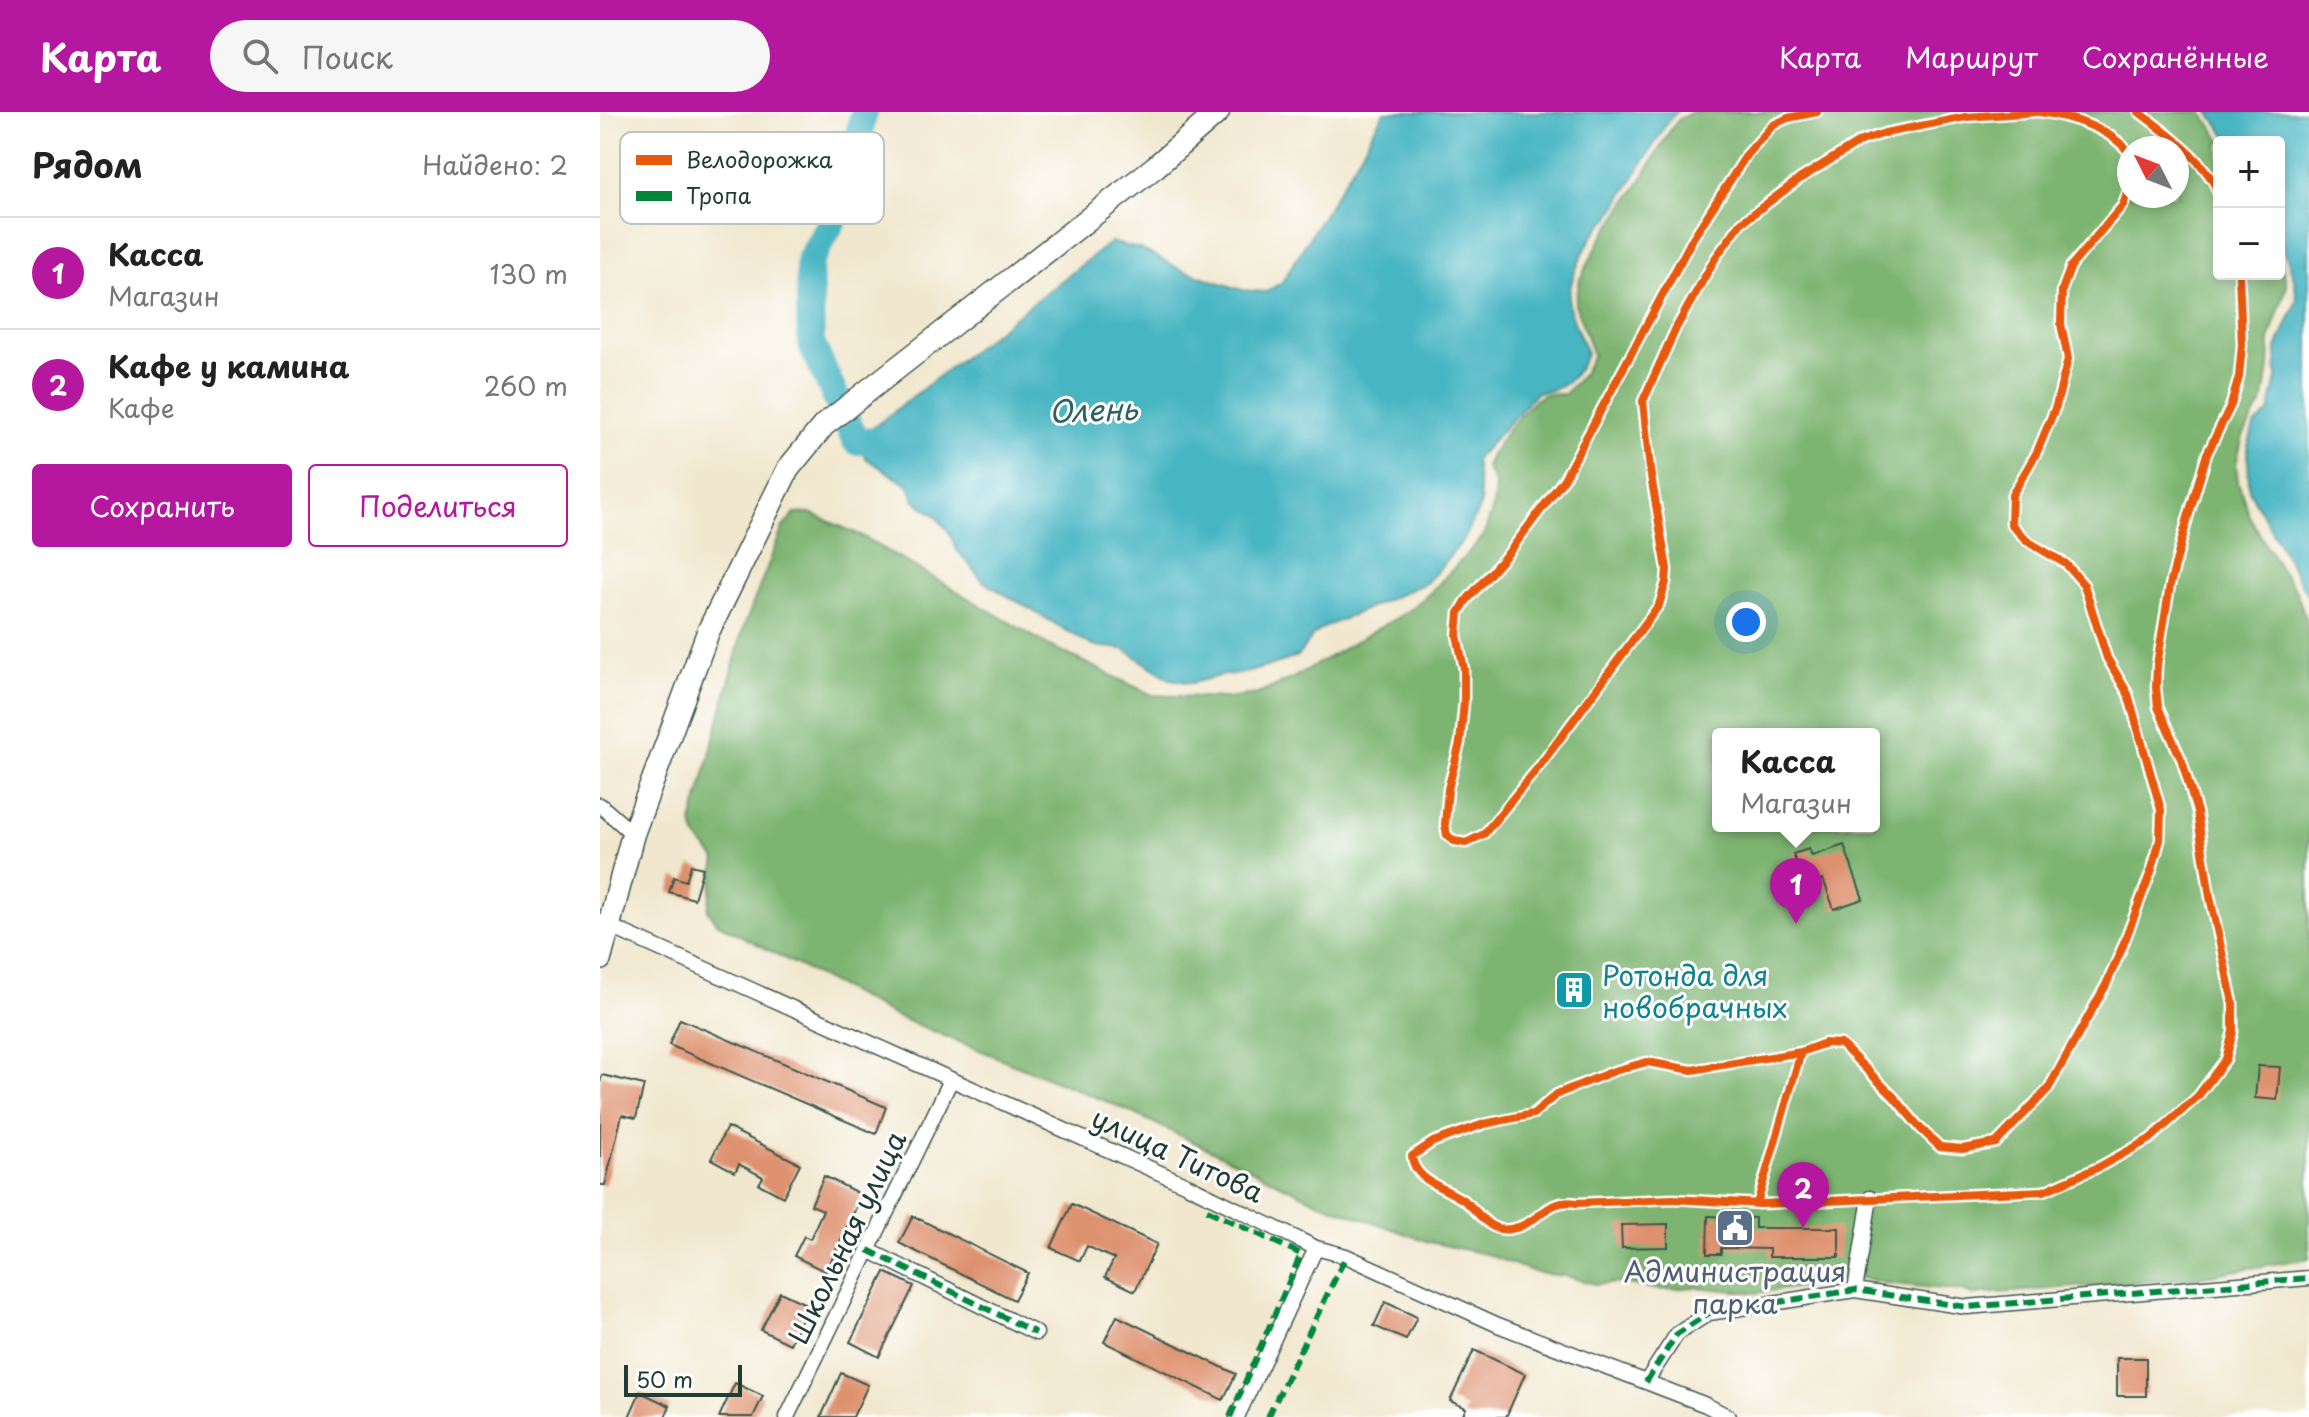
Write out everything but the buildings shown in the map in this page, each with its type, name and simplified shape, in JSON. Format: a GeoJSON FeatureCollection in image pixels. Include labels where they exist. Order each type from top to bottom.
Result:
{"type":"FeatureCollection","features":[{"type":"Feature","properties":{"kind":"main road"},"geometry":{"type":"LineString","coordinates":[[600,959],[633,834],[715,618],[788,469],[824,425],[1155,167],[1218,112]]}},
{"type":"Feature","properties":{"kind":"street"},"geometry":{"type":"LineString","coordinates":[[600,805],[633,834]]}},
{"type":"Feature","properties":{"kind":"street","name":"улица Титова"},"geometry":{"type":"LineString","coordinates":[[609,926],[1189,1186],[1316,1248],[1346,1256],[1498,1325],[1646,1382],[1705,1411],[1729,1417]]}},
{"type":"Feature","properties":{"kind":"street","name":"Школьная улица"},"geometry":{"type":"LineString","coordinates":[[787,1417],[951,1080]]}},
{"type":"Feature","properties":{"kind":"street"},"geometry":{"type":"LineString","coordinates":[[1855,1290],[1870,1198]]}},
{"type":"Feature","properties":{"kind":"street"},"geometry":{"type":"LineString","coordinates":[[1237,1417],[1316,1248]]}},
{"type":"Feature","properties":{"kind":"street"},"geometry":{"type":"LineString","coordinates":[[868,1250],[1036,1333]]}},
{"type":"Feature","properties":{"kind":"street"},"geometry":{"type":"LineString","coordinates":[[1646,1382],[1677,1334],[1709,1313],[1855,1290],[1967,1307],[2309,1278]]}},
{"type":"Feature","properties":{"kind":"green space"},"geometry":{"type":"Polygon","coordinates":[[[1692,112],[2202,112],[2218,136],[2213,136],[2213,280],[2285,278],[2287,285],[2270,337],[2264,399],[2243,436],[2236,464],[2249,516],[2296,591],[2309,627],[2309,1258],[2192,1278],[1972,1295],[1964,1291],[1884,1283],[1865,1278],[1756,1293],[1696,1287],[1660,1290],[1623,1283],[1595,1284],[1537,1273],[1486,1254],[1429,1242],[1320,1203],[1125,1109],[893,1015],[717,923],[708,910],[716,859],[695,835],[692,823],[743,629],[783,527],[795,514],[810,513],[860,535],[1050,646],[1152,695],[1225,698],[1258,694],[1289,680],[1410,610],[1483,537],[1493,508],[1495,484],[1486,467],[1495,449],[1530,404],[1546,394],[1565,394],[1583,374],[1593,355],[1575,304],[1580,279],[1600,241],[1671,129],[1679,119],[1692,112]]]}},
{"type":"Feature","properties":{"kind":"water"},"geometry":{"type":"Polygon","coordinates":[[[1384,112],[1677,112],[1669,120],[1609,218],[1594,234],[1576,270],[1569,304],[1587,353],[1583,362],[1562,386],[1537,392],[1475,460],[1481,504],[1465,538],[1426,583],[1325,627],[1313,635],[1298,656],[1285,661],[1249,672],[1192,683],[1170,679],[1124,649],[1093,646],[984,582],[957,550],[949,532],[935,515],[914,500],[909,486],[867,459],[856,441],[1111,242],[1143,250],[1182,270],[1242,290],[1266,292],[1282,282],[1384,112]]]}},
{"type":"Feature","properties":{"kind":"water"},"geometry":{"type":"Polygon","coordinates":[[[2209,112],[2309,112],[2309,598],[2249,490],[2248,446],[2254,426],[2269,413],[2277,378],[2276,351],[2297,300],[2285,253],[2285,136],[2227,136],[2209,112]]]}},
{"type":"Feature","properties":{"kind":"waterway","name":"Олень"},"geometry":{"type":"LineString","coordinates":[[859,132],[864,112]]}},
{"type":"Feature","properties":{"kind":"waterway","name":"Олень"},"geometry":{"type":"LineString","coordinates":[[831,224],[809,262],[811,343],[856,441],[894,441]]}},
{"type":"Feature","properties":{"kind":"marked path"},"geometry":{"type":"LineString","coordinates":[[1207,1210],[1301,1254],[1230,1417]]}},
{"type":"Feature","properties":{"kind":"marked path"},"geometry":{"type":"LineString","coordinates":[[868,1250],[1036,1333]]}},
{"type":"Feature","properties":{"kind":"marked path"},"geometry":{"type":"LineString","coordinates":[[1268,1417],[1346,1256]]}},
{"type":"Feature","properties":{"kind":"marked path"},"geometry":{"type":"LineString","coordinates":[[1646,1382],[1677,1334],[1709,1313],[1855,1290],[1967,1307],[2309,1278]]}},
{"type":"Feature","properties":{"kind":"cycle path"},"geometry":{"type":"LineString","coordinates":[[1817,112],[1788,118],[1773,125],[1747,154],[1693,238],[1564,479],[1459,613],[1457,635],[1464,669],[1464,702],[1460,743],[1448,789],[1445,824],[1447,835],[1454,841],[1466,843],[1484,834],[1541,764],[1659,605],[1667,569],[1650,470],[1643,401],[1676,328],[1716,257],[1741,223],[1801,178],[1861,141],[1885,133],[1966,117],[2037,112]]}},
{"type":"Feature","properties":{"kind":"cycle path"},"geometry":{"type":"LineString","coordinates":[[2039,112],[2075,120],[2117,141]]}},
{"type":"Feature","properties":{"kind":"cycle path"},"geometry":{"type":"LineString","coordinates":[[2139,112],[2197,160],[2213,182]]}},
{"type":"Feature","properties":{"kind":"cycle path"},"geometry":{"type":"LineString","coordinates":[[2120,208],[2071,266],[2062,290],[2061,324],[2068,359],[2056,406],[2037,452],[2012,495],[2011,524],[2027,541],[2066,564],[2084,585],[2107,658],[2128,694],[2161,810],[2160,840],[2152,869],[2106,985],[2048,1089],[1996,1143],[1962,1149],[1940,1147],[1841,1044],[1825,1043],[1801,1052],[1692,1070],[1647,1062],[1614,1071],[1557,1094],[1533,1114],[1484,1124],[1433,1142],[1412,1156],[1414,1165],[1425,1178],[1466,1202],[1486,1222],[1497,1228],[1511,1229],[1529,1222],[1550,1207],[1566,1202],[1673,1199],[1762,1204],[2044,1191],[2099,1167],[2150,1139],[2198,1096],[2226,1059],[2233,1032],[2233,1003],[2210,897],[2197,812],[2182,761],[2158,707],[2157,665],[2170,585],[2188,517],[2207,454],[2231,405],[2239,377],[2242,345],[2239,280]]}},
{"type":"Feature","properties":{"kind":"cycle path"},"geometry":{"type":"LineString","coordinates":[[1757,1204],[1801,1052]]}},
{"type":"Feature","properties":{"kind":"place","name":"Касса"},"geometry":{"type":"Point","coordinates":[1796,924]}},
{"type":"Feature","properties":{"kind":"place","name":"Ротонда для новобрачных"},"geometry":{"type":"Point","coordinates":[1574,990]}},
{"type":"Feature","properties":{"kind":"place","name":"Администрация парка"},"geometry":{"type":"Point","coordinates":[1735,1228]}},
{"type":"Feature","properties":{"kind":"place","name":"Кафе у камина"},"geometry":{"type":"Point","coordinates":[1803,1228]}}]}
